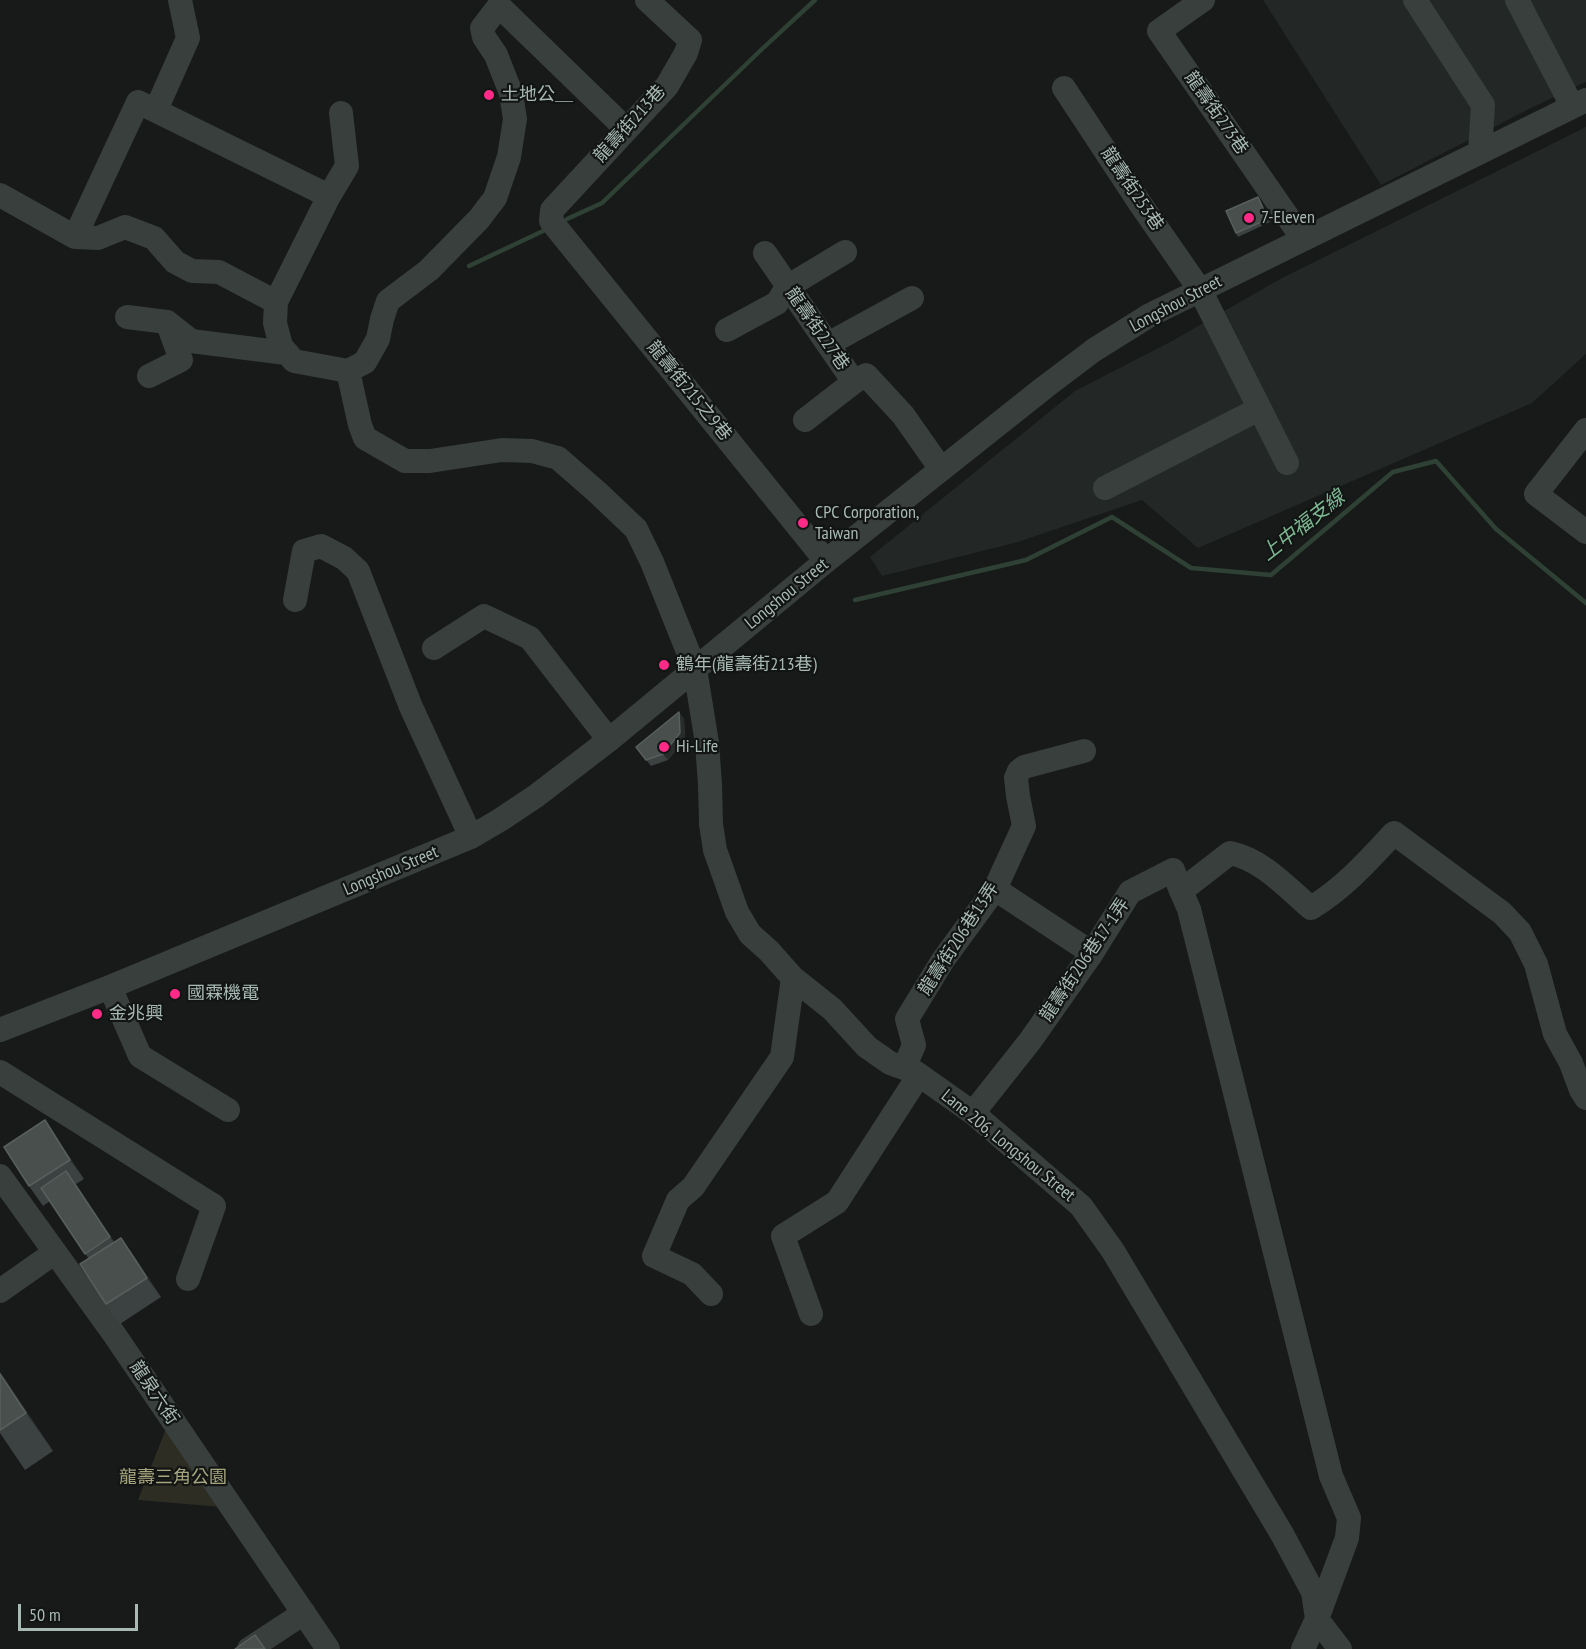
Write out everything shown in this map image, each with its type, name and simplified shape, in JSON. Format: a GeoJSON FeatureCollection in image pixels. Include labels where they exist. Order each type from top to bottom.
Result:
{"type":"FeatureCollection","features":[{"type":"Feature","properties":{"kind":"street"},"geometry":{"type":"LineString","coordinates":[[156,110],[188,39],[180,0]]}},
{"type":"Feature","properties":{"kind":"street","name":"龍壽街213巷"},"geometry":{"type":"LineString","coordinates":[[551,221],[552,210],[667,86],[686,52],[690,40],[647,0]]}},
{"type":"Feature","properties":{"kind":"street"},"geometry":{"type":"LineString","coordinates":[[1415,0],[1483,105],[1480,151]]}},
{"type":"Feature","properties":{"kind":"street"},"geometry":{"type":"LineString","coordinates":[[1517,0],[1579,103]]}},
{"type":"Feature","properties":{"kind":"street","name":"龍壽街273巷"},"geometry":{"type":"LineString","coordinates":[[1197,2],[1160,31],[1303,239]]}},
{"type":"Feature","properties":{"kind":"street"},"geometry":{"type":"LineString","coordinates":[[341,114],[347,166],[329,196],[276,302],[275,323],[281,346],[294,361],[348,371],[365,362],[378,339],[388,301],[429,270],[479,219],[495,198],[509,157],[515,119],[511,93],[496,55],[484,37],[482,28],[499,6],[626,129]]}},
{"type":"Feature","properties":{"kind":"street","name":"龍壽街253巷"},"geometry":{"type":"LineString","coordinates":[[1064,87],[1200,290],[1287,463]]}},
{"type":"Feature","properties":{"kind":"street"},"geometry":{"type":"LineString","coordinates":[[75,237],[138,102],[329,196]]}},
{"type":"Feature","properties":{"kind":"street","name":"Longshou Street"},"geometry":{"type":"LineString","coordinates":[[0,1030],[110,987],[471,837],[536,796],[609,740],[826,561],[1094,350],[1150,315],[1579,103]]}},
{"type":"Feature","properties":{"kind":"street"},"geometry":{"type":"LineString","coordinates":[[0,195],[75,237],[98,238],[125,227],[154,238],[175,262],[183,267],[192,271],[219,272],[276,302]]}},
{"type":"Feature","properties":{"kind":"street","name":"龍壽街215之9巷"},"geometry":{"type":"LineString","coordinates":[[551,221],[826,561]]}},
{"type":"Feature","properties":{"kind":"street"},"geometry":{"type":"LineString","coordinates":[[727,330],[777,303],[787,287],[844,252]]}},
{"type":"Feature","properties":{"kind":"street","name":"龍壽街227巷"},"geometry":{"type":"LineString","coordinates":[[765,253],[854,382],[866,375],[903,415],[941,469]]}},
{"type":"Feature","properties":{"kind":"street"},"geometry":{"type":"LineString","coordinates":[[828,344],[912,298]]}},
{"type":"Feature","properties":{"kind":"street"},"geometry":{"type":"LineString","coordinates":[[127,317],[167,322],[191,341],[286,353]]}},
{"type":"Feature","properties":{"kind":"street"},"geometry":{"type":"LineString","coordinates":[[149,376],[182,360],[167,322]]}},
{"type":"Feature","properties":{"kind":"street","name":"Lane 206, Longshou Street"},"geometry":{"type":"LineString","coordinates":[[348,371],[365,438],[405,460],[430,461],[502,450],[532,452],[558,458],[636,529],[652,562],[695,669],[707,743],[711,824],[715,850],[737,912],[750,934],[793,978],[831,1009],[867,1047],[890,1063],[911,1071],[973,1113],[1081,1206],[1113,1251],[1282,1534],[1313,1592],[1317,1620],[1340,1649]]}},
{"type":"Feature","properties":{"kind":"street"},"geometry":{"type":"LineString","coordinates":[[805,420],[854,382]]}},
{"type":"Feature","properties":{"kind":"street"},"geometry":{"type":"LineString","coordinates":[[1105,488],[1259,409]]}},
{"type":"Feature","properties":{"kind":"street"},"geometry":{"type":"LineString","coordinates":[[1586,430],[1536,494],[1586,532]]}},
{"type":"Feature","properties":{"kind":"street"},"geometry":{"type":"LineString","coordinates":[[295,600],[304,551],[321,546],[344,558],[358,571],[411,707],[471,837]]}},
{"type":"Feature","properties":{"kind":"street"},"geometry":{"type":"LineString","coordinates":[[434,648],[484,616],[530,638],[609,740]]}},
{"type":"Feature","properties":{"kind":"street","name":"龍壽街206巷13弄"},"geometry":{"type":"LineString","coordinates":[[811,1314],[783,1236],[837,1202],[911,1071],[914,1045],[907,1019],[943,960],[995,889],[1024,826],[1016,778],[1019,771],[1024,767],[1084,751]]}},
{"type":"Feature","properties":{"kind":"street"},"geometry":{"type":"LineString","coordinates":[[1303,1649],[1317,1620],[1347,1538],[1350,1518],[1331,1476],[1189,909],[1181,891],[1230,853],[1243,856],[1266,869],[1311,908],[1350,880],[1394,833],[1502,913],[1520,932],[1536,964],[1555,1034],[1586,1098]]}},
{"type":"Feature","properties":{"kind":"street","name":"龍壽街206巷17-1弄"},"geometry":{"type":"LineString","coordinates":[[973,1113],[1030,1041],[1092,953],[1130,892],[1173,870],[1181,891]]}},
{"type":"Feature","properties":{"kind":"street"},"geometry":{"type":"LineString","coordinates":[[995,889],[1092,953]]}},
{"type":"Feature","properties":{"kind":"street"},"geometry":{"type":"LineString","coordinates":[[711,1294],[692,1274],[654,1256],[678,1200],[693,1187],[782,1057],[793,978]]}},
{"type":"Feature","properties":{"kind":"street"},"geometry":{"type":"LineString","coordinates":[[110,987],[140,1056],[228,1110]]}},
{"type":"Feature","properties":{"kind":"street"},"geometry":{"type":"LineString","coordinates":[[0,1072],[214,1206],[188,1279]]}},
{"type":"Feature","properties":{"kind":"street","name":"龍泉六街"},"geometry":{"type":"LineString","coordinates":[[0,1176],[114,1334],[328,1649]]}},
{"type":"Feature","properties":{"kind":"street"},"geometry":{"type":"LineString","coordinates":[[0,1291],[54,1253]]}},
{"type":"Feature","properties":{"kind":"street"},"geometry":{"type":"LineString","coordinates":[[249,1649],[304,1612]]}},
{"type":"Feature","properties":{"kind":"shaded area"},"geometry":{"type":"Polygon","coordinates":[[[1263,0],[1586,0],[1586,82],[1381,185],[1263,0]]]}},
{"type":"Feature","properties":{"kind":"shaded area"},"geometry":{"type":"Polygon","coordinates":[[[1586,127],[1586,354],[1532,403],[1198,548],[1142,500],[1018,542],[882,576],[870,557],[1075,391],[1172,341],[1280,279],[1586,127]]]}},
{"type":"Feature","properties":{"kind":"green space","name":"龍壽三角公園"},"geometry":{"type":"Polygon","coordinates":[[[167,1426],[222,1507],[138,1500],[167,1426]]]}},
{"type":"Feature","properties":{"kind":"building","name":"7-Eleven"},"geometry":{"type":"Polygon","coordinates":[[[1258,197],[1268,219],[1236,233],[1226,211],[1258,197]]]}},
{"type":"Feature","properties":{"kind":"building"},"geometry":{"type":"Polygon","coordinates":[[[679,712],[680,733],[663,754],[646,760],[636,747],[679,712]]]}},
{"type":"Feature","properties":{"kind":"building"},"geometry":{"type":"Polygon","coordinates":[[[45,1120],[70,1160],[29,1186],[4,1147],[45,1120]]]}},
{"type":"Feature","properties":{"kind":"building"},"geometry":{"type":"Polygon","coordinates":[[[66,1171],[110,1237],[85,1254],[41,1188],[66,1171]]]}},
{"type":"Feature","properties":{"kind":"building"},"geometry":{"type":"Polygon","coordinates":[[[121,1238],[147,1278],[106,1304],[80,1264],[121,1238]]]}},
{"type":"Feature","properties":{"kind":"building"},"geometry":{"type":"Polygon","coordinates":[[[0,1374],[26,1413],[0,1430],[0,1374]]]}},
{"type":"Feature","properties":{"kind":"building"},"geometry":{"type":"Polygon","coordinates":[[[255,1635],[265,1649],[235,1649],[255,1635]]]}},
{"type":"Feature","properties":{"kind":"waterway"},"geometry":{"type":"LineString","coordinates":[[567,219],[602,203],[815,0]]}},
{"type":"Feature","properties":{"kind":"waterway"},"geometry":{"type":"LineString","coordinates":[[469,266],[543,231]]}},
{"type":"Feature","properties":{"kind":"waterway","name":"上中福支線"},"geometry":{"type":"LineString","coordinates":[[855,600],[1026,560],[1112,517],[1191,568],[1271,575],[1393,472],[1436,461],[1496,529],[1586,603]]}},
{"type":"Feature","properties":{"kind":"place","name":"土地公＿"},"geometry":{"type":"Point","coordinates":[489,95]}},
{"type":"Feature","properties":{"kind":"place","name":"7-Eleven"},"geometry":{"type":"Point","coordinates":[1249,218]}},
{"type":"Feature","properties":{"kind":"place","name":"CPC Corporation, Taiwan"},"geometry":{"type":"Point","coordinates":[803,523]}},
{"type":"Feature","properties":{"kind":"place","name":"鶴年(龍壽街213巷)"},"geometry":{"type":"Point","coordinates":[664,665]}},
{"type":"Feature","properties":{"kind":"place","name":"Hi-Life"},"geometry":{"type":"Point","coordinates":[664,747]}},
{"type":"Feature","properties":{"kind":"place","name":"國霖機電"},"geometry":{"type":"Point","coordinates":[175,994]}},
{"type":"Feature","properties":{"kind":"place","name":"金兆興"},"geometry":{"type":"Point","coordinates":[97,1014]}}]}
